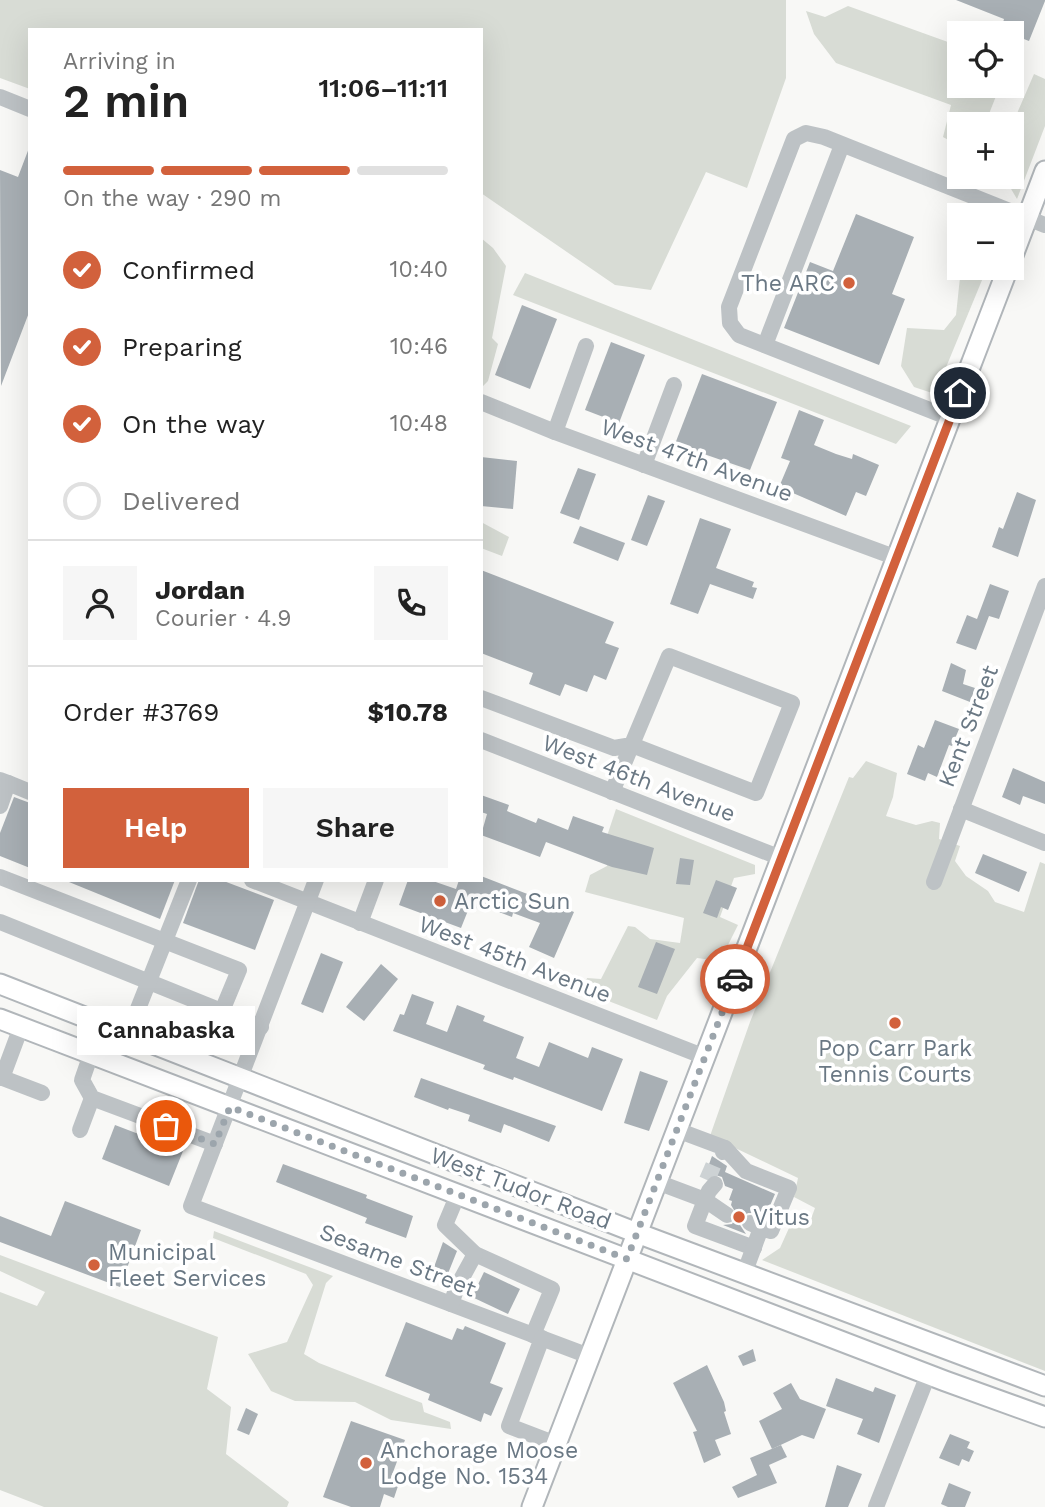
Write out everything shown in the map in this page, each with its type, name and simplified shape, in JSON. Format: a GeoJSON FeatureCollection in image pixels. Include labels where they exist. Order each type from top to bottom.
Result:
{"type":"FeatureCollection","features":[{"type":"Feature","properties":{"kind":"main road"},"geometry":{"type":"LineString","coordinates":[[1024,240],[1036,222],[1045,171]]}},
{"type":"Feature","properties":{"kind":"main road"},"geometry":{"type":"LineString","coordinates":[[532,1507],[1003,280]]}},
{"type":"Feature","properties":{"kind":"main road","name":"West Tudor Road"},"geometry":{"type":"LineString","coordinates":[[0,984],[686,1252],[1045,1386]]}},
{"type":"Feature","properties":{"kind":"main road","name":"West Tudor Road"},"geometry":{"type":"LineString","coordinates":[[0,1019],[928,1375],[1045,1417]]}},
{"type":"Feature","properties":{"kind":"street"},"geometry":{"type":"LineString","coordinates":[[0,97],[28,108]]}},
{"type":"Feature","properties":{"kind":"street"},"geometry":{"type":"LineString","coordinates":[[950,418],[739,335],[730,323],[729,307],[794,139],[806,133],[842,145],[1036,222]]}},
{"type":"Feature","properties":{"kind":"street"},"geometry":{"type":"LineString","coordinates":[[765,345],[842,145]]}},
{"type":"Feature","properties":{"kind":"street"},"geometry":{"type":"LineString","coordinates":[[555,432],[586,346]]}},
{"type":"Feature","properties":{"kind":"street"},"geometry":{"type":"LineString","coordinates":[[644,465],[674,385]]}},
{"type":"Feature","properties":{"kind":"street","name":"West 47th Avenue"},"geometry":{"type":"LineString","coordinates":[[483,403],[897,558]]}},
{"type":"Feature","properties":{"kind":"street","name":"Kent Street"},"geometry":{"type":"LineString","coordinates":[[934,882],[961,809],[1037,629],[1045,586]]}},
{"type":"Feature","properties":{"kind":"street"},"geometry":{"type":"LineString","coordinates":[[483,699],[614,748],[632,745],[755,793],[792,703],[669,656],[632,745],[612,792]]}},
{"type":"Feature","properties":{"kind":"street","name":"West 46th Avenue"},"geometry":{"type":"LineString","coordinates":[[483,741],[781,858]]}},
{"type":"Feature","properties":{"kind":"street"},"geometry":{"type":"LineString","coordinates":[[0,806],[4,782],[28,791]]}},
{"type":"Feature","properties":{"kind":"street"},"geometry":{"type":"LineString","coordinates":[[961,809],[1045,843]]}},
{"type":"Feature","properties":{"kind":"street"},"geometry":{"type":"LineString","coordinates":[[0,877],[239,970],[222,1011]]}},
{"type":"Feature","properties":{"kind":"street"},"geometry":{"type":"LineString","coordinates":[[128,1034],[188,882]]}},
{"type":"Feature","properties":{"kind":"street","name":"West 45th Avenue"},"geometry":{"type":"LineString","coordinates":[[257,882],[705,1057]]}},
{"type":"Feature","properties":{"kind":"street"},"geometry":{"type":"LineString","coordinates":[[91,1054],[82,1080],[92,1098],[215,1144],[315,882]]}},
{"type":"Feature","properties":{"kind":"street"},"geometry":{"type":"LineString","coordinates":[[360,923],[375,882]]}},
{"type":"Feature","properties":{"kind":"street"},"geometry":{"type":"LineString","coordinates":[[0,922],[261,1027]]}},
{"type":"Feature","properties":{"kind":"street"},"geometry":{"type":"LineString","coordinates":[[20,1027],[1,1077],[42,1093]]}},
{"type":"Feature","properties":{"kind":"street"},"geometry":{"type":"LineString","coordinates":[[80,1130],[92,1098]]}},
{"type":"Feature","properties":{"kind":"street"},"geometry":{"type":"LineString","coordinates":[[677,1130],[746,1171],[789,1188],[772,1231],[756,1225],[754,1248],[744,1274]]}},
{"type":"Feature","properties":{"kind":"street","name":"Sesame Street"},"geometry":{"type":"LineString","coordinates":[[215,1144],[191,1206],[589,1356]]}},
{"type":"Feature","properties":{"kind":"street"},"geometry":{"type":"LineString","coordinates":[[657,1182],[709,1189],[727,1215]]}},
{"type":"Feature","properties":{"kind":"street"},"geometry":{"type":"LineString","coordinates":[[686,1252],[709,1189]]}},
{"type":"Feature","properties":{"kind":"street"},"geometry":{"type":"LineString","coordinates":[[458,1194],[445,1226],[475,1254],[552,1289],[509,1426],[556,1444]]}},
{"type":"Feature","properties":{"kind":"street"},"geometry":{"type":"LineString","coordinates":[[695,1226],[754,1248]]}},
{"type":"Feature","properties":{"kind":"street"},"geometry":{"type":"LineString","coordinates":[[451,1304],[475,1254]]}},
{"type":"Feature","properties":{"kind":"street"},"geometry":{"type":"LineString","coordinates":[[876,1507],[928,1375]]}},
{"type":"Feature","properties":{"kind":"shaded area"},"geometry":{"type":"Polygon","coordinates":[[[0,0],[786,0],[786,78],[747,188],[706,172],[651,290],[615,285],[483,194],[483,28],[28,28],[28,88],[0,78],[0,0]]]}},
{"type":"Feature","properties":{"kind":"shaded area"},"geometry":{"type":"Polygon","coordinates":[[[848,6],[947,42],[947,98],[995,98],[990,112],[949,112],[951,105],[836,63],[814,34],[806,11],[825,17],[848,6]]]}},
{"type":"Feature","properties":{"kind":"shaded area"},"geometry":{"type":"Polygon","coordinates":[[[1034,74],[1045,79],[1045,126],[1024,181],[1024,112],[1018,112],[1034,74]]]}},
{"type":"Feature","properties":{"kind":"shaded area"},"geometry":{"type":"Polygon","coordinates":[[[947,121],[947,139],[943,137],[947,121]]]}},
{"type":"Feature","properties":{"kind":"shaded area"},"geometry":{"type":"Polygon","coordinates":[[[1011,189],[1021,189],[1017,199],[1011,189]]]}},
{"type":"Feature","properties":{"kind":"shaded area"},"geometry":{"type":"Polygon","coordinates":[[[483,240],[506,266],[492,338],[498,344],[488,381],[483,386],[483,240]]]}},
{"type":"Feature","properties":{"kind":"shaded area"},"geometry":{"type":"Polygon","coordinates":[[[525,273],[911,426],[896,444],[513,295],[525,273]]]}},
{"type":"Feature","properties":{"kind":"shaded area"},"geometry":{"type":"Polygon","coordinates":[[[960,280],[982,280],[935,394],[914,387],[901,366],[907,328],[944,330],[956,315],[960,280]]]}},
{"type":"Feature","properties":{"kind":"shaded area"},"geometry":{"type":"Polygon","coordinates":[[[483,523],[509,537],[502,556],[483,549],[483,523]]]}},
{"type":"Feature","properties":{"kind":"shaded area"},"geometry":{"type":"Polygon","coordinates":[[[866,761],[897,773],[886,816],[916,825],[932,821],[940,823],[939,839],[960,846],[955,861],[966,876],[988,891],[995,902],[1024,912],[1040,862],[1045,864],[1045,1371],[762,1260],[780,1248],[789,1228],[808,1227],[815,1208],[794,1197],[798,1178],[710,1136],[750,1022],[849,777],[853,778],[866,761]]]}},
{"type":"Feature","properties":{"kind":"shaded area"},"geometry":{"type":"Polygon","coordinates":[[[616,809],[755,865],[755,874],[734,878],[720,917],[738,925],[720,961],[697,958],[667,996],[657,1020],[584,988],[587,978],[601,979],[628,926],[635,927],[650,939],[680,943],[684,918],[585,892],[590,875],[607,866],[610,857],[602,851],[616,809]]]}},
{"type":"Feature","properties":{"kind":"shaded area"},"geometry":{"type":"Polygon","coordinates":[[[214,1231],[333,1276],[326,1283],[304,1354],[319,1363],[422,1403],[424,1412],[450,1422],[451,1429],[391,1420],[355,1402],[295,1401],[271,1391],[248,1354],[287,1342],[313,1285],[306,1274],[213,1238],[214,1231]]]}},
{"type":"Feature","properties":{"kind":"shaded area"},"geometry":{"type":"Polygon","coordinates":[[[0,1255],[218,1337],[207,1389],[231,1407],[226,1454],[289,1502],[287,1507],[44,1507],[0,1490],[0,1292],[37,1306],[45,1292],[0,1271],[0,1255]]]}},
{"type":"Feature","properties":{"kind":"building"},"geometry":{"type":"Polygon","coordinates":[[[956,0],[1045,0],[1029,41],[1024,39],[1024,21],[1004,19],[956,0]]]}},
{"type":"Feature","properties":{"kind":"building"},"geometry":{"type":"Polygon","coordinates":[[[28,151],[28,315],[1,386],[0,170],[18,177],[28,151]]]}},
{"type":"Feature","properties":{"kind":"building","name":"The ARC"},"geometry":{"type":"Polygon","coordinates":[[[856,214],[914,237],[892,294],[905,299],[879,365],[784,328],[810,262],[833,271],[856,214]]]}},
{"type":"Feature","properties":{"kind":"building"},"geometry":{"type":"Polygon","coordinates":[[[522,305],[557,319],[530,389],[495,375],[522,305]]]}},
{"type":"Feature","properties":{"kind":"building"},"geometry":{"type":"Polygon","coordinates":[[[611,342],[645,355],[619,423],[585,410],[611,342]]]}},
{"type":"Feature","properties":{"kind":"building"},"geometry":{"type":"Polygon","coordinates":[[[702,374],[777,402],[750,470],[675,444],[702,374]]]}},
{"type":"Feature","properties":{"kind":"building"},"geometry":{"type":"Polygon","coordinates":[[[799,410],[824,420],[814,445],[852,459],[853,454],[879,465],[866,496],[856,492],[846,516],[779,487],[790,461],[781,458],[799,410]]]}},
{"type":"Feature","properties":{"kind":"building"},"geometry":{"type":"Polygon","coordinates":[[[483,457],[517,461],[513,509],[483,506],[483,457]]]}},
{"type":"Feature","properties":{"kind":"building"},"geometry":{"type":"Polygon","coordinates":[[[578,468],[596,474],[579,520],[560,513],[578,468]]]}},
{"type":"Feature","properties":{"kind":"building"},"geometry":{"type":"Polygon","coordinates":[[[1017,492],[1036,500],[1018,557],[992,547],[999,527],[1003,529],[1017,492]]]}},
{"type":"Feature","properties":{"kind":"building"},"geometry":{"type":"Polygon","coordinates":[[[648,495],[665,501],[647,546],[631,540],[648,495]]]}},
{"type":"Feature","properties":{"kind":"building"},"geometry":{"type":"Polygon","coordinates":[[[700,518],[731,529],[716,568],[754,582],[752,587],[757,588],[753,599],[710,584],[698,614],[670,604],[700,518]]]}},
{"type":"Feature","properties":{"kind":"building"},"geometry":{"type":"Polygon","coordinates":[[[580,526],[625,543],[618,561],[573,543],[580,526]]]}},
{"type":"Feature","properties":{"kind":"building"},"geometry":{"type":"Polygon","coordinates":[[[483,571],[614,622],[605,643],[619,648],[606,680],[594,675],[587,692],[565,684],[560,696],[529,684],[533,673],[483,654],[483,571]]]}},
{"type":"Feature","properties":{"kind":"building"},"geometry":{"type":"Polygon","coordinates":[[[990,584],[1009,591],[999,619],[989,616],[976,650],[956,643],[967,615],[977,619],[990,584]]]}},
{"type":"Feature","properties":{"kind":"building"},"geometry":{"type":"Polygon","coordinates":[[[951,663],[966,670],[963,684],[975,688],[970,702],[942,691],[951,663]]]}},
{"type":"Feature","properties":{"kind":"building"},"geometry":{"type":"Polygon","coordinates":[[[935,720],[959,729],[952,746],[949,745],[937,777],[928,773],[925,781],[907,774],[918,745],[924,748],[935,720]]]}},
{"type":"Feature","properties":{"kind":"building"},"geometry":{"type":"Polygon","coordinates":[[[1013,768],[1045,782],[1045,804],[1023,796],[1020,805],[1002,797],[1013,768]]]}},
{"type":"Feature","properties":{"kind":"building"},"geometry":{"type":"Polygon","coordinates":[[[483,796],[509,805],[507,811],[536,823],[538,818],[568,830],[573,816],[604,827],[602,832],[654,848],[647,875],[612,867],[546,842],[540,857],[483,836],[487,814],[483,813],[483,796]]]}},
{"type":"Feature","properties":{"kind":"building"},"geometry":{"type":"Polygon","coordinates":[[[14,797],[28,802],[28,867],[0,856],[0,833],[14,797]]]}},
{"type":"Feature","properties":{"kind":"building"},"geometry":{"type":"Polygon","coordinates":[[[983,854],[1027,872],[1019,892],[975,873],[983,854]]]}},
{"type":"Feature","properties":{"kind":"building"},"geometry":{"type":"Polygon","coordinates":[[[680,858],[694,860],[690,885],[676,884],[680,858]]]}},
{"type":"Feature","properties":{"kind":"building"},"geometry":{"type":"Polygon","coordinates":[[[483,877],[574,912],[554,958],[529,947],[540,923],[513,913],[512,917],[478,904],[476,910],[469,908],[461,928],[399,905],[407,882],[436,882],[456,889],[458,882],[483,882],[483,877]]]}},
{"type":"Feature","properties":{"kind":"building"},"geometry":{"type":"Polygon","coordinates":[[[716,880],[737,888],[728,910],[721,907],[717,918],[703,913],[716,880]]]}},
{"type":"Feature","properties":{"kind":"building"},"geometry":{"type":"Polygon","coordinates":[[[69,882],[174,882],[160,919],[69,882]]]}},
{"type":"Feature","properties":{"kind":"building"},"geometry":{"type":"Polygon","coordinates":[[[198,882],[226,882],[274,900],[255,950],[183,923],[198,882]]]}},
{"type":"Feature","properties":{"kind":"building"},"geometry":{"type":"Polygon","coordinates":[[[656,942],[675,949],[657,994],[638,987],[656,942]]]}},
{"type":"Feature","properties":{"kind":"building"},"geometry":{"type":"Polygon","coordinates":[[[321,953],[343,962],[323,1013],[301,1004],[321,953]]]}},
{"type":"Feature","properties":{"kind":"building"},"geometry":{"type":"Polygon","coordinates":[[[381,964],[398,979],[364,1021],[346,1007],[381,964]]]}},
{"type":"Feature","properties":{"kind":"building"},"geometry":{"type":"Polygon","coordinates":[[[412,994],[434,1002],[426,1024],[447,1032],[457,1005],[485,1016],[483,1021],[524,1037],[516,1058],[539,1067],[549,1042],[588,1058],[592,1047],[623,1059],[602,1111],[514,1077],[513,1080],[483,1069],[485,1065],[393,1031],[400,1014],[404,1015],[412,994]]]}},
{"type":"Feature","properties":{"kind":"building"},"geometry":{"type":"Polygon","coordinates":[[[640,1071],[668,1081],[649,1131],[624,1123],[640,1071]]]}},
{"type":"Feature","properties":{"kind":"building"},"geometry":{"type":"Polygon","coordinates":[[[421,1078],[556,1126],[549,1142],[504,1124],[501,1133],[468,1121],[470,1115],[414,1097],[421,1078]]]}},
{"type":"Feature","properties":{"kind":"building"},"geometry":{"type":"Polygon","coordinates":[[[115,1125],[183,1151],[169,1186],[102,1159],[115,1125]]]}},
{"type":"Feature","properties":{"kind":"building"},"geometry":{"type":"Polygon","coordinates":[[[712,1156],[727,1166],[725,1172],[775,1194],[766,1215],[755,1210],[754,1213],[748,1213],[741,1218],[740,1225],[746,1234],[723,1225],[732,1224],[737,1215],[731,1205],[732,1201],[729,1200],[733,1189],[725,1186],[722,1177],[712,1174],[704,1178],[712,1156]]]}},
{"type":"Feature","properties":{"kind":"building"},"geometry":{"type":"Polygon","coordinates":[[[283,1164],[367,1195],[366,1198],[413,1216],[406,1238],[365,1223],[367,1218],[276,1182],[283,1164]]]}},
{"type":"Feature","properties":{"kind":"building","name":"Municipal Fleet Services"},"geometry":{"type":"Polygon","coordinates":[[[65,1201],[141,1230],[120,1287],[0,1242],[0,1216],[51,1236],[65,1201]]]}},
{"type":"Feature","properties":{"kind":"building"},"geometry":{"type":"Polygon","coordinates":[[[443,1242],[457,1251],[447,1276],[433,1270],[443,1242]]]}},
{"type":"Feature","properties":{"kind":"building"},"geometry":{"type":"Polygon","coordinates":[[[484,1272],[520,1289],[508,1314],[472,1297],[484,1272]]]}},
{"type":"Feature","properties":{"kind":"building"},"geometry":{"type":"Polygon","coordinates":[[[406,1322],[452,1340],[457,1328],[463,1330],[465,1326],[506,1343],[490,1383],[503,1388],[491,1416],[484,1413],[481,1422],[428,1400],[430,1394],[385,1376],[406,1322]]]}},
{"type":"Feature","properties":{"kind":"building"},"geometry":{"type":"Polygon","coordinates":[[[753,1349],[756,1361],[743,1366],[738,1356],[753,1349]]]}},
{"type":"Feature","properties":{"kind":"building"},"geometry":{"type":"Polygon","coordinates":[[[707,1365],[724,1402],[724,1412],[731,1434],[715,1440],[721,1455],[704,1463],[693,1432],[697,1431],[673,1383],[707,1365]]]}},
{"type":"Feature","properties":{"kind":"building"},"geometry":{"type":"Polygon","coordinates":[[[836,1378],[873,1392],[875,1387],[896,1395],[879,1443],[857,1434],[863,1419],[826,1406],[836,1378]]]}},
{"type":"Feature","properties":{"kind":"building"},"geometry":{"type":"Polygon","coordinates":[[[791,1383],[800,1399],[826,1409],[814,1439],[802,1435],[772,1449],[759,1421],[782,1409],[773,1393],[791,1383]]]}},
{"type":"Feature","properties":{"kind":"building"},"geometry":{"type":"Polygon","coordinates":[[[246,1408],[258,1414],[249,1435],[237,1430],[246,1408]]]}},
{"type":"Feature","properties":{"kind":"building","name":"Anchorage Moose Lodge No. 1534"},"geometry":{"type":"Polygon","coordinates":[[[351,1421],[405,1440],[389,1483],[398,1486],[394,1498],[384,1494],[380,1507],[351,1507],[323,1497],[351,1421]]]}},
{"type":"Feature","properties":{"kind":"building"},"geometry":{"type":"Polygon","coordinates":[[[950,1434],[970,1442],[967,1448],[974,1451],[969,1462],[962,1459],[959,1466],[939,1458],[950,1434]]]}},
{"type":"Feature","properties":{"kind":"building"},"geometry":{"type":"Polygon","coordinates":[[[781,1445],[787,1457],[769,1465],[777,1483],[738,1498],[732,1487],[757,1475],[750,1458],[781,1445]]]}},
{"type":"Feature","properties":{"kind":"building"},"geometry":{"type":"Polygon","coordinates":[[[837,1465],[862,1474],[848,1507],[825,1507],[837,1465]]]}},
{"type":"Feature","properties":{"kind":"building"},"geometry":{"type":"Polygon","coordinates":[[[949,1483],[971,1492],[965,1507],[948,1507],[941,1504],[949,1483]]]}},
{"type":"Feature","properties":{"kind":"tunnel"},"geometry":{"type":"LineString","coordinates":[[707,1180],[716,1159]]}},
{"type":"Feature","properties":{"kind":"way so far"},"geometry":{"type":"LineString","coordinates":[[166,1126],[215,1144],[230,1107],[627,1259],[735,979]]}},
{"type":"Feature","properties":{"kind":"place","name":"The ARC"},"geometry":{"type":"Point","coordinates":[849,283]}},
{"type":"Feature","properties":{"kind":"place","name":"Arctic Sun"},"geometry":{"type":"Point","coordinates":[440,901]}},
{"type":"Feature","properties":{"kind":"place","name":"Pop Carr Park Tennis Courts"},"geometry":{"type":"Point","coordinates":[895,1023]}},
{"type":"Feature","properties":{"kind":"place","name":"Cannabaska"},"geometry":{"type":"Point","coordinates":[166,1126]}},
{"type":"Feature","properties":{"kind":"place","name":"Vitus"},"geometry":{"type":"Point","coordinates":[739,1217]}},
{"type":"Feature","properties":{"kind":"place","name":"Municipal Fleet Services"},"geometry":{"type":"Point","coordinates":[94,1265]}},
{"type":"Feature","properties":{"kind":"place","name":"Anchorage Moose Lodge No. 1534"},"geometry":{"type":"Point","coordinates":[366,1463]}},
{"type":"Feature","properties":{"kind":"route"},"geometry":{"type":"LineString","coordinates":[[735,979],[960,393]]}}]}
